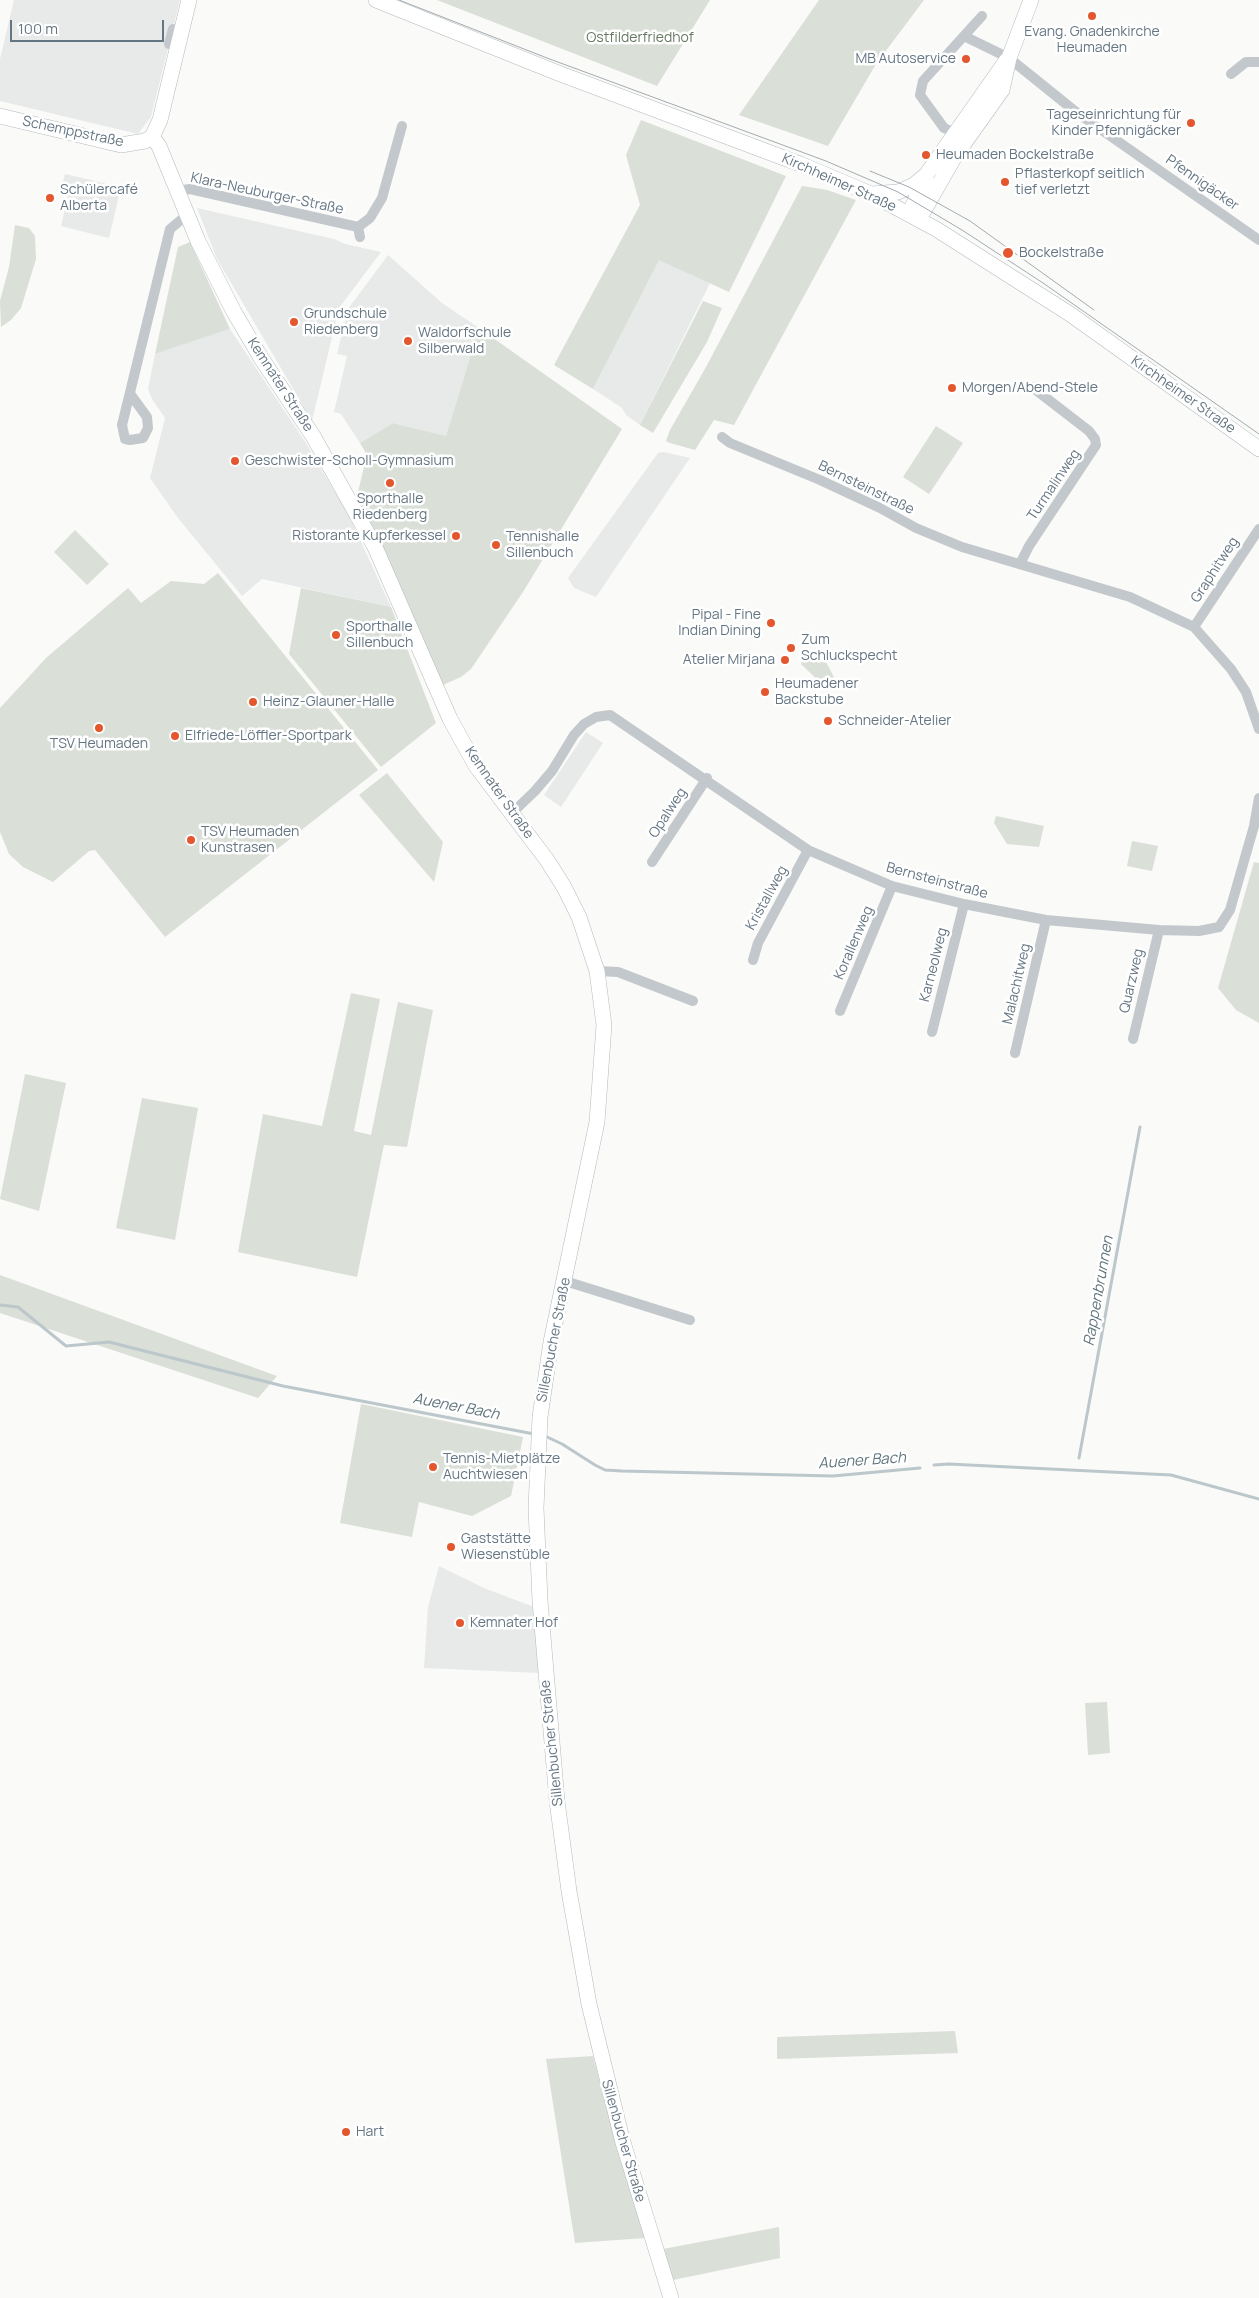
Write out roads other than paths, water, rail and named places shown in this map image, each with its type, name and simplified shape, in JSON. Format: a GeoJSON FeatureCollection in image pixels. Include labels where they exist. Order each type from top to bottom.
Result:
{"type":"FeatureCollection","features":[{"type":"Feature","properties":{"kind":"street"},"geometry":{"type":"LineString","coordinates":[[152,137],[160,120],[189,0]]}},
{"type":"Feature","properties":{"kind":"street","name":"Kirchheimer Straße"},"geometry":{"type":"LineString","coordinates":[[376,0],[549,70],[800,164],[871,194],[914,217],[1070,314],[1259,448]]}},
{"type":"Feature","properties":{"kind":"street"},"geometry":{"type":"LineString","coordinates":[[914,217],[1009,58],[1031,0]]}},
{"type":"Feature","properties":{"kind":"street"},"geometry":{"type":"LineString","coordinates":[[962,135],[944,128],[920,95],[922,81],[982,16]]}},
{"type":"Feature","properties":{"kind":"street"},"geometry":{"type":"LineString","coordinates":[[169,44],[173,29]]}},
{"type":"Feature","properties":{"kind":"street"},"geometry":{"type":"LineString","coordinates":[[964,36],[1009,58]]}},
{"type":"Feature","properties":{"kind":"street"},"geometry":{"type":"LineString","coordinates":[[183,54],[187,38]]}},
{"type":"Feature","properties":{"kind":"street","name":"Pfennigäcker"},"geometry":{"type":"LineString","coordinates":[[1009,58],[1076,112],[1259,240]]}},
{"type":"Feature","properties":{"kind":"street"},"geometry":{"type":"LineString","coordinates":[[1231,74],[1246,62],[1259,62]]}},
{"type":"Feature","properties":{"kind":"street","name":"Schemppstraße"},"geometry":{"type":"LineString","coordinates":[[0,116],[121,145],[146,141],[152,137]]}},
{"type":"Feature","properties":{"kind":"street","name":"Klara-Neuburger-Straße"},"geometry":{"type":"LineString","coordinates":[[177,191],[190,189],[359,232],[382,198],[402,126]]}},
{"type":"Feature","properties":{"kind":"street"},"geometry":{"type":"LineString","coordinates":[[871,194],[898,192],[914,185],[962,135]]}},
{"type":"Feature","properties":{"kind":"street","name":"Kemnater Straße"},"geometry":{"type":"LineString","coordinates":[[152,137],[159,146],[198,241],[234,312],[261,358],[313,436],[367,532],[450,719],[476,766],[547,860],[580,917],[597,971],[604,1025],[604,1048],[597,1122],[586,1179]]}},
{"type":"Feature","properties":{"kind":"street"},"geometry":{"type":"LineString","coordinates":[[914,217],[926,174]]}},
{"type":"Feature","properties":{"kind":"street"},"geometry":{"type":"LineString","coordinates":[[131,395],[170,229],[187,215]]}},
{"type":"Feature","properties":{"kind":"street","name":"Turmalinweg"},"geometry":{"type":"LineString","coordinates":[[1020,564],[1029,546],[1096,445],[1095,439],[1089,431],[1032,387]]}},
{"type":"Feature","properties":{"kind":"street","name":"Bernsteinstraße"},"geometry":{"type":"LineString","coordinates":[[722,436],[730,443],[880,508],[924,531],[962,546],[1130,597],[1194,627],[1232,669],[1256,709],[1259,729]]}},
{"type":"Feature","properties":{"kind":"street","name":"Graphitweg"},"geometry":{"type":"LineString","coordinates":[[1194,627],[1259,529]]}},
{"type":"Feature","properties":{"kind":"street","name":"Bernsteinstraße"},"geometry":{"type":"LineString","coordinates":[[512,812],[535,792],[552,771],[584,724],[596,717],[610,715],[707,778],[808,850],[892,886],[964,904],[1046,920],[1159,930],[1199,931],[1219,927],[1230,910],[1254,826],[1259,798]]}},
{"type":"Feature","properties":{"kind":"street","name":"Opalweg"},"geometry":{"type":"LineString","coordinates":[[652,862],[707,778]]}},
{"type":"Feature","properties":{"kind":"street","name":"Kristallweg"},"geometry":{"type":"LineString","coordinates":[[753,960],[758,943],[808,850]]}},
{"type":"Feature","properties":{"kind":"street","name":"Korallenweg"},"geometry":{"type":"LineString","coordinates":[[840,1011],[892,886]]}},
{"type":"Feature","properties":{"kind":"street","name":"Karneolweg"},"geometry":{"type":"LineString","coordinates":[[932,1032],[964,904]]}},
{"type":"Feature","properties":{"kind":"street","name":"Malachitweg"},"geometry":{"type":"LineString","coordinates":[[1015,1053],[1046,920]]}},
{"type":"Feature","properties":{"kind":"street","name":"Quarzweg"},"geometry":{"type":"LineString","coordinates":[[1133,1039],[1159,930]]}},
{"type":"Feature","properties":{"kind":"street"},"geometry":{"type":"LineString","coordinates":[[597,971],[618,972],[693,1001]]}},
{"type":"Feature","properties":{"kind":"street","name":"Sillenbucher Straße"},"geometry":{"type":"LineString","coordinates":[[586,1179],[547,1367],[539,1434],[536,1508],[540,1601],[553,1762],[569,1891],[589,2004],[609,2093],[671,2298]]}},
{"type":"Feature","properties":{"kind":"street"},"geometry":{"type":"LineString","coordinates":[[565,1281],[690,1320]]}},
{"type":"Feature","properties":{"kind":"waterway","name":"Rappenbrunnen"},"geometry":{"type":"LineString","coordinates":[[1079,1458],[1140,1127]]}},
{"type":"Feature","properties":{"kind":"waterway","name":"Auener Bach"},"geometry":{"type":"LineString","coordinates":[[0,1305],[18,1307],[66,1346],[109,1342],[283,1386],[534,1434]]}},
{"type":"Feature","properties":{"kind":"waterway","name":"Auener Bach"},"geometry":{"type":"LineString","coordinates":[[545,1436],[605,1470],[833,1476],[920,1468]]}},
{"type":"Feature","properties":{"kind":"waterway"},"geometry":{"type":"LineString","coordinates":[[934,1465],[949,1464],[1171,1475],[1259,1499]]}},
{"type":"Feature","properties":{"kind":"tram line"},"geometry":{"type":"LineString","coordinates":[[399,0],[547,58],[826,161],[898,192],[962,230],[1043,283],[1259,434]]}},
{"type":"Feature","properties":{"kind":"tram line"},"geometry":{"type":"LineString","coordinates":[[870,171],[909,187],[970,221],[1094,310]]}},
{"type":"Feature","properties":{"kind":"place","name":"Evang. Gnadenkirche Heumaden"},"geometry":{"type":"Point","coordinates":[1092,16]}},
{"type":"Feature","properties":{"kind":"place","name":"MB Autoservice"},"geometry":{"type":"Point","coordinates":[966,59]}},
{"type":"Feature","properties":{"kind":"place","name":"Tageseinrichtung für Kinder Pfennigäcker"},"geometry":{"type":"Point","coordinates":[1191,123]}},
{"type":"Feature","properties":{"kind":"place","name":"Heumaden Bockelstraße"},"geometry":{"type":"Point","coordinates":[926,155]}},
{"type":"Feature","properties":{"kind":"place","name":"Pflasterkopf seitlich tief verletzt"},"geometry":{"type":"Point","coordinates":[1005,182]}},
{"type":"Feature","properties":{"kind":"place","name":"Schülercafé Alberta"},"geometry":{"type":"Point","coordinates":[50,198]}},
{"type":"Feature","properties":{"kind":"place","name":"Bockelstraße"},"geometry":{"type":"Point","coordinates":[1008,253]}},
{"type":"Feature","properties":{"kind":"place","name":"Grundschule Riedenberg"},"geometry":{"type":"Point","coordinates":[294,322]}},
{"type":"Feature","properties":{"kind":"place","name":"Waldorfschule Silberwald"},"geometry":{"type":"Point","coordinates":[408,341]}},
{"type":"Feature","properties":{"kind":"place","name":"Morgen/Abend-Stele"},"geometry":{"type":"Point","coordinates":[952,388]}},
{"type":"Feature","properties":{"kind":"place","name":"Geschwister-Scholl-Gymnasium"},"geometry":{"type":"Point","coordinates":[235,461]}},
{"type":"Feature","properties":{"kind":"place","name":"Sporthalle Riedenberg"},"geometry":{"type":"Point","coordinates":[390,483]}},
{"type":"Feature","properties":{"kind":"place","name":"Ristorante Kupferkessel"},"geometry":{"type":"Point","coordinates":[456,536]}},
{"type":"Feature","properties":{"kind":"place","name":"Tennishalle Sillenbuch"},"geometry":{"type":"Point","coordinates":[496,545]}},
{"type":"Feature","properties":{"kind":"place","name":"Pipal - Fine Indian Dining"},"geometry":{"type":"Point","coordinates":[771,623]}},
{"type":"Feature","properties":{"kind":"place","name":"Sporthalle Sillenbuch"},"geometry":{"type":"Point","coordinates":[336,635]}},
{"type":"Feature","properties":{"kind":"place","name":"Zum Schluckspecht"},"geometry":{"type":"Point","coordinates":[791,648]}},
{"type":"Feature","properties":{"kind":"place","name":"Atelier Mirjana"},"geometry":{"type":"Point","coordinates":[785,660]}},
{"type":"Feature","properties":{"kind":"place","name":"Heumadener Backstube"},"geometry":{"type":"Point","coordinates":[765,692]}},
{"type":"Feature","properties":{"kind":"place","name":"Heinz-Glauner-Halle"},"geometry":{"type":"Point","coordinates":[253,702]}},
{"type":"Feature","properties":{"kind":"place","name":"Schneider-Atelier"},"geometry":{"type":"Point","coordinates":[828,721]}},
{"type":"Feature","properties":{"kind":"place","name":"TSV Heumaden"},"geometry":{"type":"Point","coordinates":[99,728]}},
{"type":"Feature","properties":{"kind":"place","name":"Elfriede-Löffler-Sportpark"},"geometry":{"type":"Point","coordinates":[175,736]}},
{"type":"Feature","properties":{"kind":"place","name":"TSV Heumaden Kunstrasen"},"geometry":{"type":"Point","coordinates":[191,840]}},
{"type":"Feature","properties":{"kind":"place","name":"Tennis-Mietplätze Auchtwiesen"},"geometry":{"type":"Point","coordinates":[433,1467]}},
{"type":"Feature","properties":{"kind":"place","name":"Gaststätte Wiesenstüble"},"geometry":{"type":"Point","coordinates":[451,1547]}},
{"type":"Feature","properties":{"kind":"place","name":"Kemnater Hof"},"geometry":{"type":"Point","coordinates":[460,1623]}},
{"type":"Feature","properties":{"kind":"place","name":"Hart"},"geometry":{"type":"Point","coordinates":[346,2132]}},
{"type":"Feature","properties":{"kind":"park label","name":"Ostfilderfriedhof"},"geometry":{"type":"Point","coordinates":[640,38]}}]}
